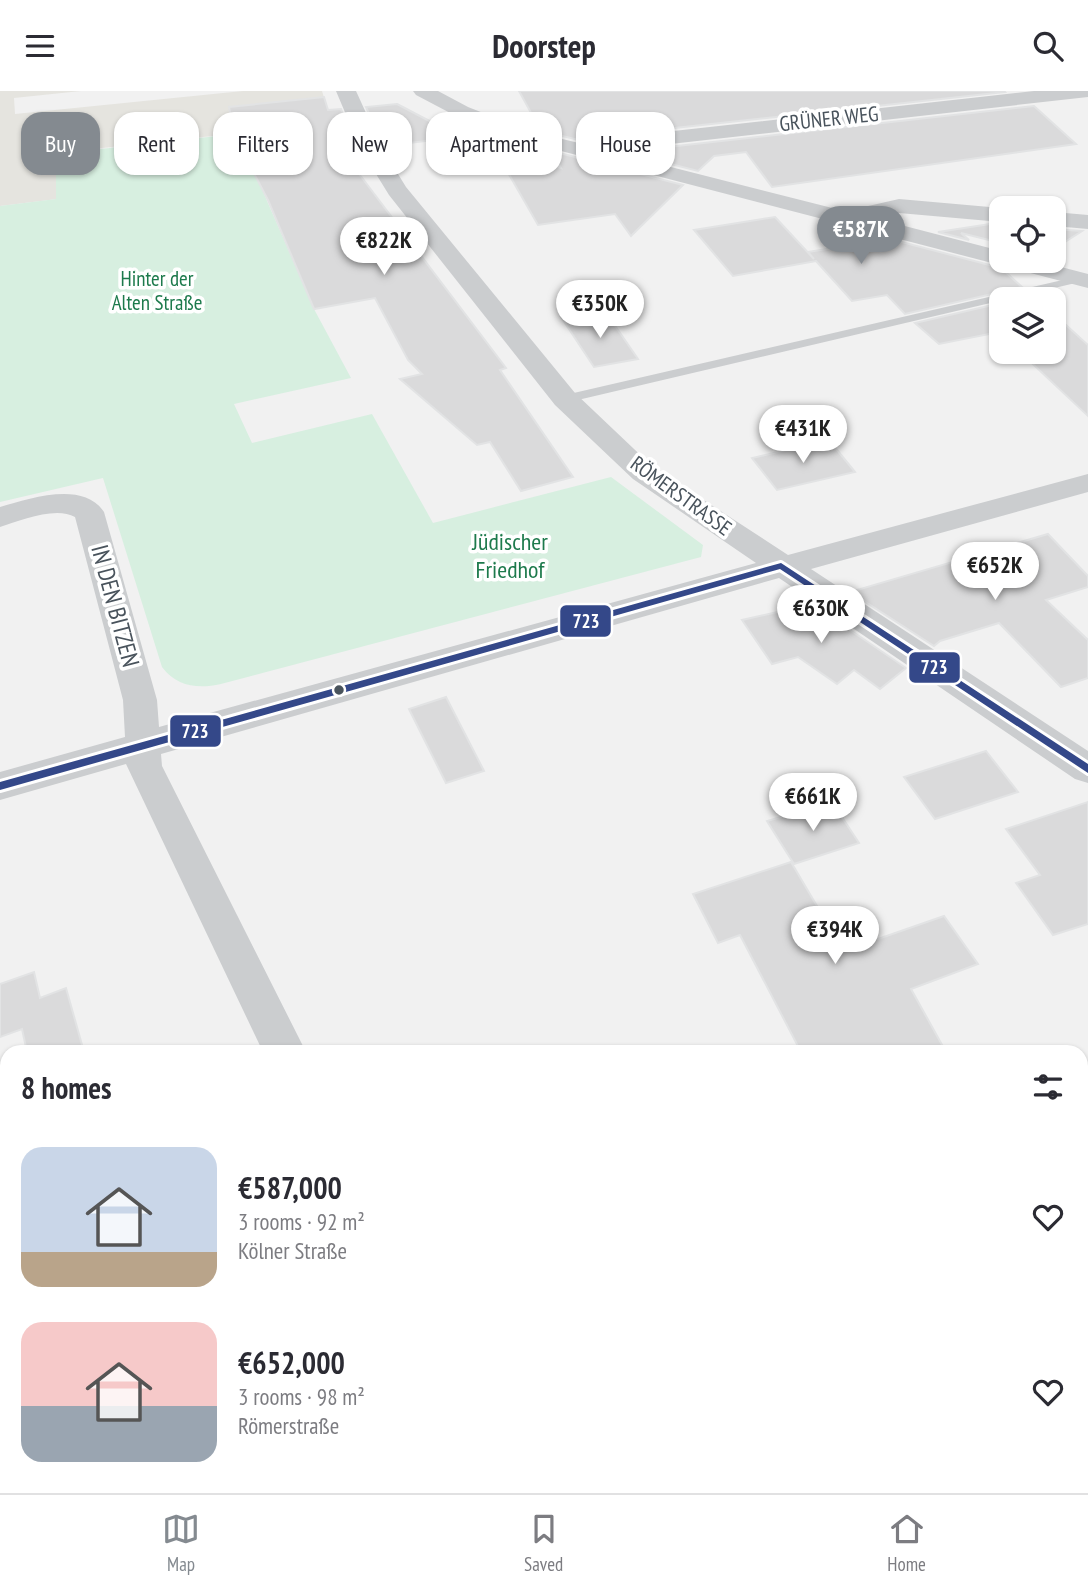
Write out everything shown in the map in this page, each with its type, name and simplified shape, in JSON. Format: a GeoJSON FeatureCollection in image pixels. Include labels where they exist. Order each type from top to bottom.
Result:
{"type":"FeatureCollection","features":[{"type":"Feature","properties":{"kind":"street","name":"RÖMERSTRASSE"},"geometry":{"type":"LineString","coordinates":[[346,91],[371,148],[397,190],[565,399],[643,473],[1088,769]]}},
{"type":"Feature","properties":{"kind":"street"},"geometry":{"type":"LineString","coordinates":[[423,91],[461,111],[522,135],[989,255]]}},
{"type":"Feature","properties":{"kind":"street"},"geometry":{"type":"LineString","coordinates":[[862,91],[876,114]]}},
{"type":"Feature","properties":{"kind":"street","name":"GRÜNER WEG"},"geometry":{"type":"LineString","coordinates":[[570,148],[1088,91]]}},
{"type":"Feature","properties":{"kind":"street"},"geometry":{"type":"LineString","coordinates":[[849,217],[898,206],[989,214]]}},
{"type":"Feature","properties":{"kind":"street"},"geometry":{"type":"LineString","coordinates":[[1066,220],[1088,222]]}},
{"type":"Feature","properties":{"kind":"street"},"geometry":{"type":"LineString","coordinates":[[1057,273],[1084,280]]}},
{"type":"Feature","properties":{"kind":"street"},"geometry":{"type":"LineString","coordinates":[[0,786],[781,566],[1088,483]]}},
{"type":"Feature","properties":{"kind":"street","name":"IN DEN BITZEN"},"geometry":{"type":"LineString","coordinates":[[0,517],[67,504],[83,507],[89,512],[140,700],[142,744]]}},
{"type":"Feature","properties":{"kind":"street"},"geometry":{"type":"LineString","coordinates":[[142,744],[144,766],[282,1045]]}},
{"type":"Feature","properties":{"kind":"lane"},"geometry":{"type":"LineString","coordinates":[[565,399],[1084,280]]}},
{"type":"Feature","properties":{"kind":"shaded area"},"geometry":{"type":"Polygon","coordinates":[[[0,91],[81,91],[14,98],[15,114],[21,113],[21,175],[56,175],[57,199],[0,206],[0,91]]]}},
{"type":"Feature","properties":{"kind":"shaded area"},"geometry":{"type":"Polygon","coordinates":[[[243,91],[322,91],[329,112],[327,124],[313,125],[313,112],[213,112],[213,136],[199,137],[199,112],[114,112],[114,147],[100,148],[100,112],[35,112],[243,91]]]}},
{"type":"Feature","properties":{"kind":"green space","name":"Hinter der Alten Straße"},"geometry":{"type":"Polygon","coordinates":[[[213,136],[213,175],[255,175],[314,309],[351,378],[234,404],[252,443],[372,414],[433,523],[611,477],[703,545],[701,557],[221,684],[188,685],[168,674],[162,667],[103,478],[0,502],[0,206],[56,199],[56,175],[100,175],[100,149],[114,148],[114,175],[199,175],[199,138],[213,136]]]}},
{"type":"Feature","properties":{"kind":"building"},"geometry":{"type":"Polygon","coordinates":[[[519,91],[1005,92],[675,128],[675,112],[576,112],[576,139],[562,136],[562,112],[531,112],[519,91]]]}},
{"type":"Feature","properties":{"kind":"building"},"geometry":{"type":"Polygon","coordinates":[[[324,97],[328,110],[341,109],[342,112],[327,112],[327,175],[360,175],[506,368],[500,370],[573,477],[521,491],[490,442],[477,445],[400,379],[422,374],[408,360],[375,298],[314,309],[255,175],[313,175],[313,112],[230,112],[229,107],[324,97]]]}},
{"type":"Feature","properties":{"kind":"building"},"geometry":{"type":"Polygon","coordinates":[[[397,104],[426,119],[426,141],[412,143],[412,112],[368,112],[366,107],[397,104]]]}},
{"type":"Feature","properties":{"kind":"building"},"geometry":{"type":"Polygon","coordinates":[[[1034,106],[1076,144],[772,187],[746,152],[714,156],[698,171],[675,165],[675,146],[1034,106]]]}},
{"type":"Feature","properties":{"kind":"building"},"geometry":{"type":"Polygon","coordinates":[[[562,154],[576,157],[576,175],[644,175],[683,185],[631,236],[615,214],[538,225],[509,175],[562,175],[562,154]]]}},
{"type":"Feature","properties":{"kind":"building"},"geometry":{"type":"Polygon","coordinates":[[[775,217],[814,259],[808,252],[890,239],[989,265],[989,273],[1007,273],[1022,287],[989,287],[989,295],[905,314],[887,295],[852,301],[816,261],[733,276],[694,230],[775,217]]]}},
{"type":"Feature","properties":{"kind":"building"},"geometry":{"type":"Polygon","coordinates":[[[989,224],[989,240],[961,233],[969,240],[938,232],[989,224]]]}},
{"type":"Feature","properties":{"kind":"building"},"geometry":{"type":"Polygon","coordinates":[[[1066,230],[1082,231],[1066,241],[1066,230]]]}},
{"type":"Feature","properties":{"kind":"building"},"geometry":{"type":"Polygon","coordinates":[[[989,306],[989,334],[939,344],[915,323],[989,306]]]}},
{"type":"Feature","properties":{"kind":"building"},"geometry":{"type":"Polygon","coordinates":[[[561,317],[609,317],[638,359],[594,367],[561,317]]]}},
{"type":"Feature","properties":{"kind":"building"},"geometry":{"type":"Polygon","coordinates":[[[1066,325],[1088,345],[1088,416],[1033,364],[1066,364],[1066,325]]]}},
{"type":"Feature","properties":{"kind":"building"},"geometry":{"type":"Polygon","coordinates":[[[829,440],[855,472],[777,490],[752,458],[829,440]]]}},
{"type":"Feature","properties":{"kind":"building"},"geometry":{"type":"Polygon","coordinates":[[[1048,534],[1088,576],[1088,587],[1046,600],[1088,640],[1088,678],[1061,687],[999,623],[940,641],[934,646],[850,592],[1048,534]]]}},
{"type":"Feature","properties":{"kind":"building"},"geometry":{"type":"Polygon","coordinates":[[[812,604],[906,668],[880,689],[854,670],[837,684],[798,657],[772,664],[742,620],[812,604]]]}},
{"type":"Feature","properties":{"kind":"building"},"geometry":{"type":"Polygon","coordinates":[[[446,697],[484,771],[446,783],[409,709],[446,697]]]}},
{"type":"Feature","properties":{"kind":"building"},"geometry":{"type":"Polygon","coordinates":[[[986,751],[1018,792],[935,819],[904,777],[986,751]]]}},
{"type":"Feature","properties":{"kind":"building"},"geometry":{"type":"Polygon","coordinates":[[[832,802],[859,843],[794,864],[767,821],[832,802]]]}},
{"type":"Feature","properties":{"kind":"building"},"geometry":{"type":"Polygon","coordinates":[[[1088,802],[1088,924],[1053,935],[1016,883],[1040,875],[1006,829],[1088,802]]]}},
{"type":"Feature","properties":{"kind":"building"},"geometry":{"type":"Polygon","coordinates":[[[791,862],[840,945],[876,935],[878,939],[944,916],[978,964],[911,989],[942,1045],[797,1045],[740,935],[718,943],[693,894],[791,862]]]}},
{"type":"Feature","properties":{"kind":"building"},"geometry":{"type":"Polygon","coordinates":[[[34,972],[40,998],[66,988],[82,1045],[25,1045],[22,1029],[0,1037],[0,984],[34,972]]]}},
{"type":"Feature","properties":{"kind":"transit line","name":"723"},"geometry":{"type":"LineString","coordinates":[[781,566],[1088,769]]}},
{"type":"Feature","properties":{"kind":"transit line","name":"723"},"geometry":{"type":"LineString","coordinates":[[0,786],[781,566]]}},
{"type":"Feature","properties":{"kind":"park label","name":"Jüdischer Friedhof"},"geometry":{"type":"Point","coordinates":[510,556]}}]}
